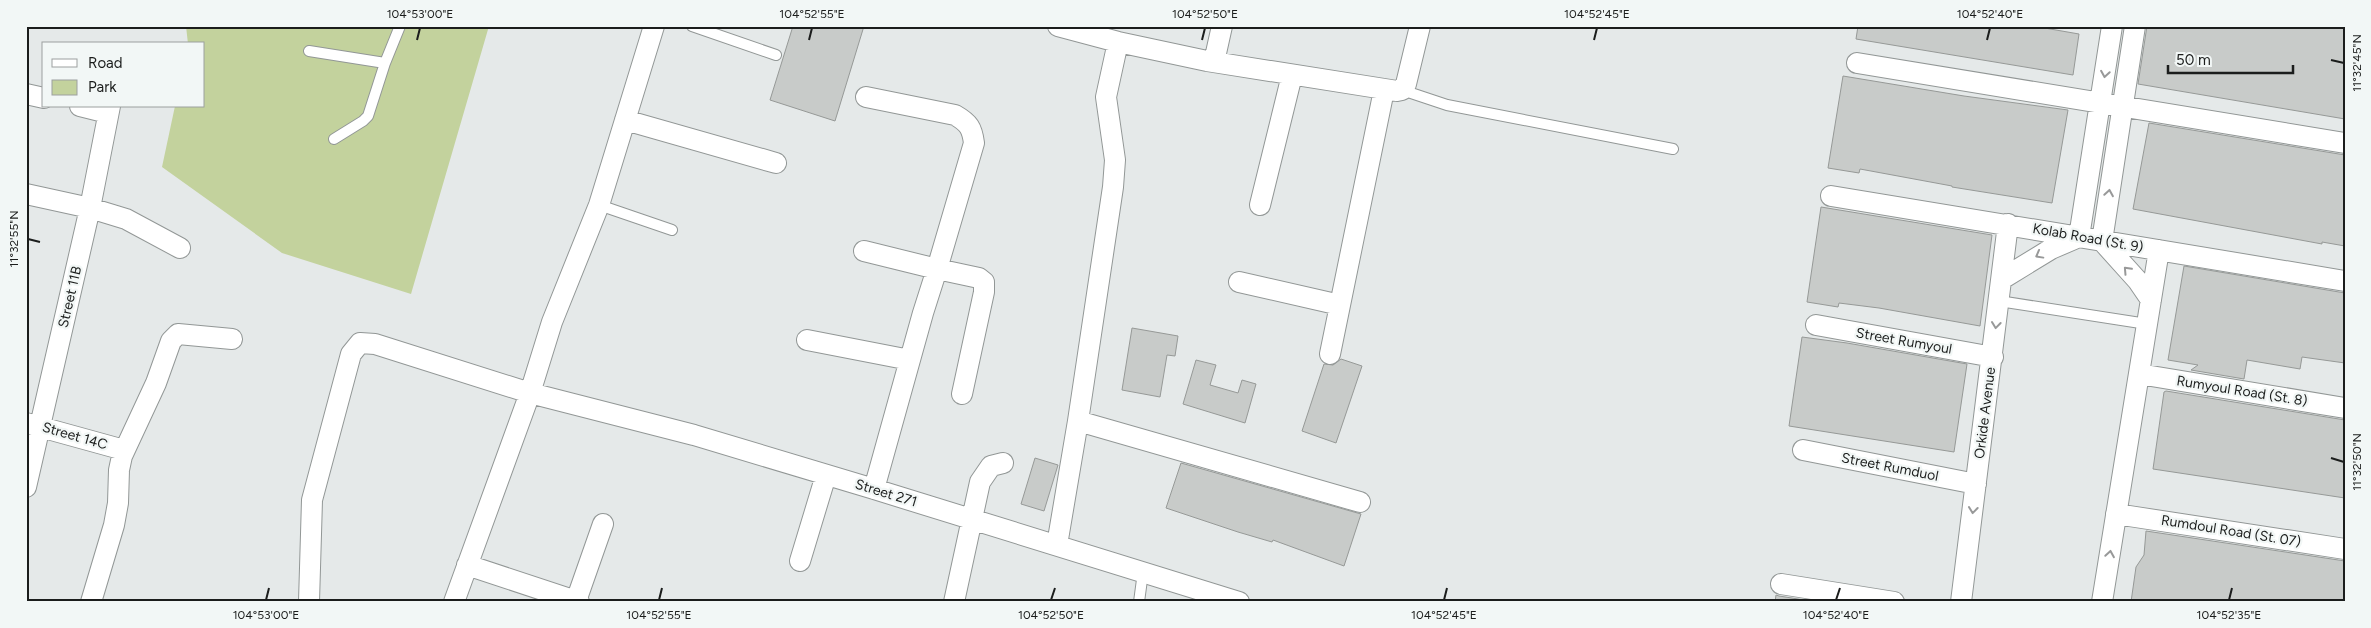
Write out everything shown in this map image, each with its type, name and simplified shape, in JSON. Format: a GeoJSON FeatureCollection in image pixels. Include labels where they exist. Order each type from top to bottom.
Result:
{"type":"FeatureCollection","features":[{"type":"Feature","properties":{"kind":"street"},"geometry":{"type":"LineString","coordinates":[[454,602],[530,393],[552,322],[599,205],[654,26]]}},
{"type":"Feature","properties":{"kind":"street"},"geometry":{"type":"LineString","coordinates":[[1058,26],[1118,42],[1214,62],[1393,90],[1406,84],[1420,26]]}},
{"type":"Feature","properties":{"kind":"street"},"geometry":{"type":"LineString","coordinates":[[1214,62],[1222,26]]}},
{"type":"Feature","properties":{"kind":"street"},"geometry":{"type":"LineString","coordinates":[[2002,279],[2051,249],[2079,237],[2112,26]]}},
{"type":"Feature","properties":{"kind":"street"},"geometry":{"type":"LineString","coordinates":[[2135,26],[2102,241],[2138,281],[2151,300]]}},
{"type":"Feature","properties":{"kind":"street"},"geometry":{"type":"LineString","coordinates":[[1057,545],[1078,421],[1113,187],[1115,160],[1106,97],[1118,42]]}},
{"type":"Feature","properties":{"kind":"street"},"geometry":{"type":"LineString","coordinates":[[1857,63],[2345,143]]}},
{"type":"Feature","properties":{"kind":"street"},"geometry":{"type":"LineString","coordinates":[[1260,205],[1292,75]]}},
{"type":"Feature","properties":{"kind":"street"},"geometry":{"type":"LineString","coordinates":[[1330,354],[1340,305],[1393,90]]}},
{"type":"Feature","properties":{"kind":"street"},"geometry":{"type":"LineString","coordinates":[[26,94],[42,98]]}},
{"type":"Feature","properties":{"kind":"street"},"geometry":{"type":"LineString","coordinates":[[866,97],[955,115],[966,121],[972,129],[974,143],[874,489]]}},
{"type":"Feature","properties":{"kind":"street"},"geometry":{"type":"LineString","coordinates":[[94,108],[109,110]]}},
{"type":"Feature","properties":{"kind":"street","name":"Street 11B"},"geometry":{"type":"LineString","coordinates":[[26,487],[34,424],[90,208],[109,110]]}},
{"type":"Feature","properties":{"kind":"street"},"geometry":{"type":"LineString","coordinates":[[625,120],[776,163]]}},
{"type":"Feature","properties":{"kind":"street"},"geometry":{"type":"LineString","coordinates":[[26,194],[90,208],[126,219],[180,248]]}},
{"type":"Feature","properties":{"kind":"street","name":"Kolab Road (St. 9)"},"geometry":{"type":"LineString","coordinates":[[1831,196],[2345,281]]}},
{"type":"Feature","properties":{"kind":"street","name":"Orkide Avenue"},"geometry":{"type":"LineString","coordinates":[[1962,602],[2008,224]]}},
{"type":"Feature","properties":{"kind":"street"},"geometry":{"type":"LineString","coordinates":[[2102,602],[2159,250]]}},
{"type":"Feature","properties":{"kind":"street"},"geometry":{"type":"LineString","coordinates":[[864,251],[937,270],[979,278],[984,282],[984,292],[962,394]]}},
{"type":"Feature","properties":{"kind":"street"},"geometry":{"type":"LineString","coordinates":[[1240,282],[1340,305]]}},
{"type":"Feature","properties":{"kind":"street","name":"Street Rumyoul"},"geometry":{"type":"LineString","coordinates":[[1816,325],[1993,357]]}},
{"type":"Feature","properties":{"kind":"street"},"geometry":{"type":"LineString","coordinates":[[91,602],[114,525],[118,503],[118,470],[124,450],[156,383],[171,341],[178,334],[232,339]]}},
{"type":"Feature","properties":{"kind":"street"},"geometry":{"type":"LineString","coordinates":[[807,340],[910,360]]}},
{"type":"Feature","properties":{"kind":"street","name":"Street 271"},"geometry":{"type":"LineString","coordinates":[[308,602],[312,500],[351,354],[360,343],[375,344],[530,393],[694,435],[971,518],[1239,602]]}},
{"type":"Feature","properties":{"kind":"street","name":"Rumyoul Road (St. 8)"},"geometry":{"type":"LineString","coordinates":[[2139,374],[2345,408]]}},
{"type":"Feature","properties":{"kind":"street"},"geometry":{"type":"LineString","coordinates":[[1078,421],[1360,502]]}},
{"type":"Feature","properties":{"kind":"street","name":"Street 14C"},"geometry":{"type":"LineString","coordinates":[[34,424],[124,450]]}},
{"type":"Feature","properties":{"kind":"street","name":"Street Rumduol"},"geometry":{"type":"LineString","coordinates":[[1803,450],[1976,484]]}},
{"type":"Feature","properties":{"kind":"street"},"geometry":{"type":"LineString","coordinates":[[954,602],[980,482],[992,466],[1003,463]]}},
{"type":"Feature","properties":{"kind":"street"},"geometry":{"type":"LineString","coordinates":[[800,561],[826,475]]}},
{"type":"Feature","properties":{"kind":"street","name":"Rumdoul Road (St. 07)"},"geometry":{"type":"LineString","coordinates":[[2116,514],[2345,549]]}},
{"type":"Feature","properties":{"kind":"street"},"geometry":{"type":"LineString","coordinates":[[467,565],[577,601],[603,524]]}},
{"type":"Feature","properties":{"kind":"street"},"geometry":{"type":"LineString","coordinates":[[1781,584],[1894,602]]}},
{"type":"Feature","properties":{"kind":"lane"},"geometry":{"type":"LineString","coordinates":[[334,138],[368,116],[385,63],[400,26]]}},
{"type":"Feature","properties":{"kind":"lane"},"geometry":{"type":"LineString","coordinates":[[692,26],[776,55]]}},
{"type":"Feature","properties":{"kind":"lane"},"geometry":{"type":"LineString","coordinates":[[309,50],[385,63]]}},
{"type":"Feature","properties":{"kind":"lane"},"geometry":{"type":"LineString","coordinates":[[1393,90],[1447,105],[1674,149]]}},
{"type":"Feature","properties":{"kind":"lane"},"geometry":{"type":"LineString","coordinates":[[599,205],[672,230]]}},
{"type":"Feature","properties":{"kind":"lane"},"geometry":{"type":"LineString","coordinates":[[1999,301],[2147,324]]}},
{"type":"Feature","properties":{"kind":"lane"},"geometry":{"type":"LineString","coordinates":[[1139,602],[1143,572]]}},
{"type":"Feature","properties":{"kind":"green space"},"geometry":{"type":"Polygon","coordinates":[[[186,26],[489,26],[411,294],[282,253],[162,167],[175,108],[205,108],[205,42],[188,42],[186,26]]]}},
{"type":"Feature","properties":{"kind":"building"},"geometry":{"type":"Polygon","coordinates":[[[793,26],[864,26],[835,121],[770,100],[793,26]]]}},
{"type":"Feature","properties":{"kind":"building"},"geometry":{"type":"Polygon","coordinates":[[[1858,26],[2033,26],[2079,34],[2073,75],[1856,39],[1858,26]]]}},
{"type":"Feature","properties":{"kind":"building"},"geometry":{"type":"Polygon","coordinates":[[[2147,26],[2345,26],[2345,119],[2138,84],[2147,26]]]}},
{"type":"Feature","properties":{"kind":"building"},"geometry":{"type":"Polygon","coordinates":[[[1843,76],[1964,96],[2068,110],[2052,203],[1952,187],[1860,169],[1859,173],[1828,168],[1843,76]]]}},
{"type":"Feature","properties":{"kind":"building"},"geometry":{"type":"Polygon","coordinates":[[[2149,123],[2345,155],[2345,246],[2322,242],[2322,244],[2133,209],[2149,123]]]}},
{"type":"Feature","properties":{"kind":"building"},"geometry":{"type":"Polygon","coordinates":[[[1821,207],[1992,235],[1980,326],[1879,308],[1839,303],[1838,307],[1807,302],[1821,207]]]}},
{"type":"Feature","properties":{"kind":"building"},"geometry":{"type":"Polygon","coordinates":[[[2184,266],[2345,293],[2345,363],[2302,357],[2300,369],[2247,360],[2244,379],[2191,370],[2198,365],[2168,360],[2184,266]]]}},
{"type":"Feature","properties":{"kind":"building"},"geometry":{"type":"Polygon","coordinates":[[[1132,328],[1178,336],[1175,356],[1167,355],[1160,397],[1122,390],[1132,328]]]}},
{"type":"Feature","properties":{"kind":"building"},"geometry":{"type":"Polygon","coordinates":[[[1802,337],[1967,364],[1954,452],[1789,426],[1802,337]]]}},
{"type":"Feature","properties":{"kind":"building"},"geometry":{"type":"Polygon","coordinates":[[[1341,359],[1362,366],[1336,443],[1302,431],[1324,364],[1333,365],[1341,359]]]}},
{"type":"Feature","properties":{"kind":"building"},"geometry":{"type":"Polygon","coordinates":[[[1196,360],[1216,365],[1210,385],[1238,393],[1242,380],[1256,384],[1245,423],[1183,404],[1196,360]]]}},
{"type":"Feature","properties":{"kind":"building"},"geometry":{"type":"Polygon","coordinates":[[[2164,392],[2345,420],[2345,498],[2153,469],[2164,392]]]}},
{"type":"Feature","properties":{"kind":"building"},"geometry":{"type":"Polygon","coordinates":[[[1035,458],[1058,465],[1044,511],[1021,504],[1035,458]]]}},
{"type":"Feature","properties":{"kind":"building"},"geometry":{"type":"Polygon","coordinates":[[[1181,463],[1361,514],[1344,566],[1273,540],[1272,542],[1238,532],[1166,508],[1181,463]]]}},
{"type":"Feature","properties":{"kind":"building"},"geometry":{"type":"Polygon","coordinates":[[[2146,531],[2345,561],[2345,602],[2131,602],[2136,567],[2144,555],[2146,531]]]}},
{"type":"Feature","properties":{"kind":"building"},"geometry":{"type":"Polygon","coordinates":[[[1776,595],[1779,596],[1817,602],[1775,602],[1776,595]]]}}]}
